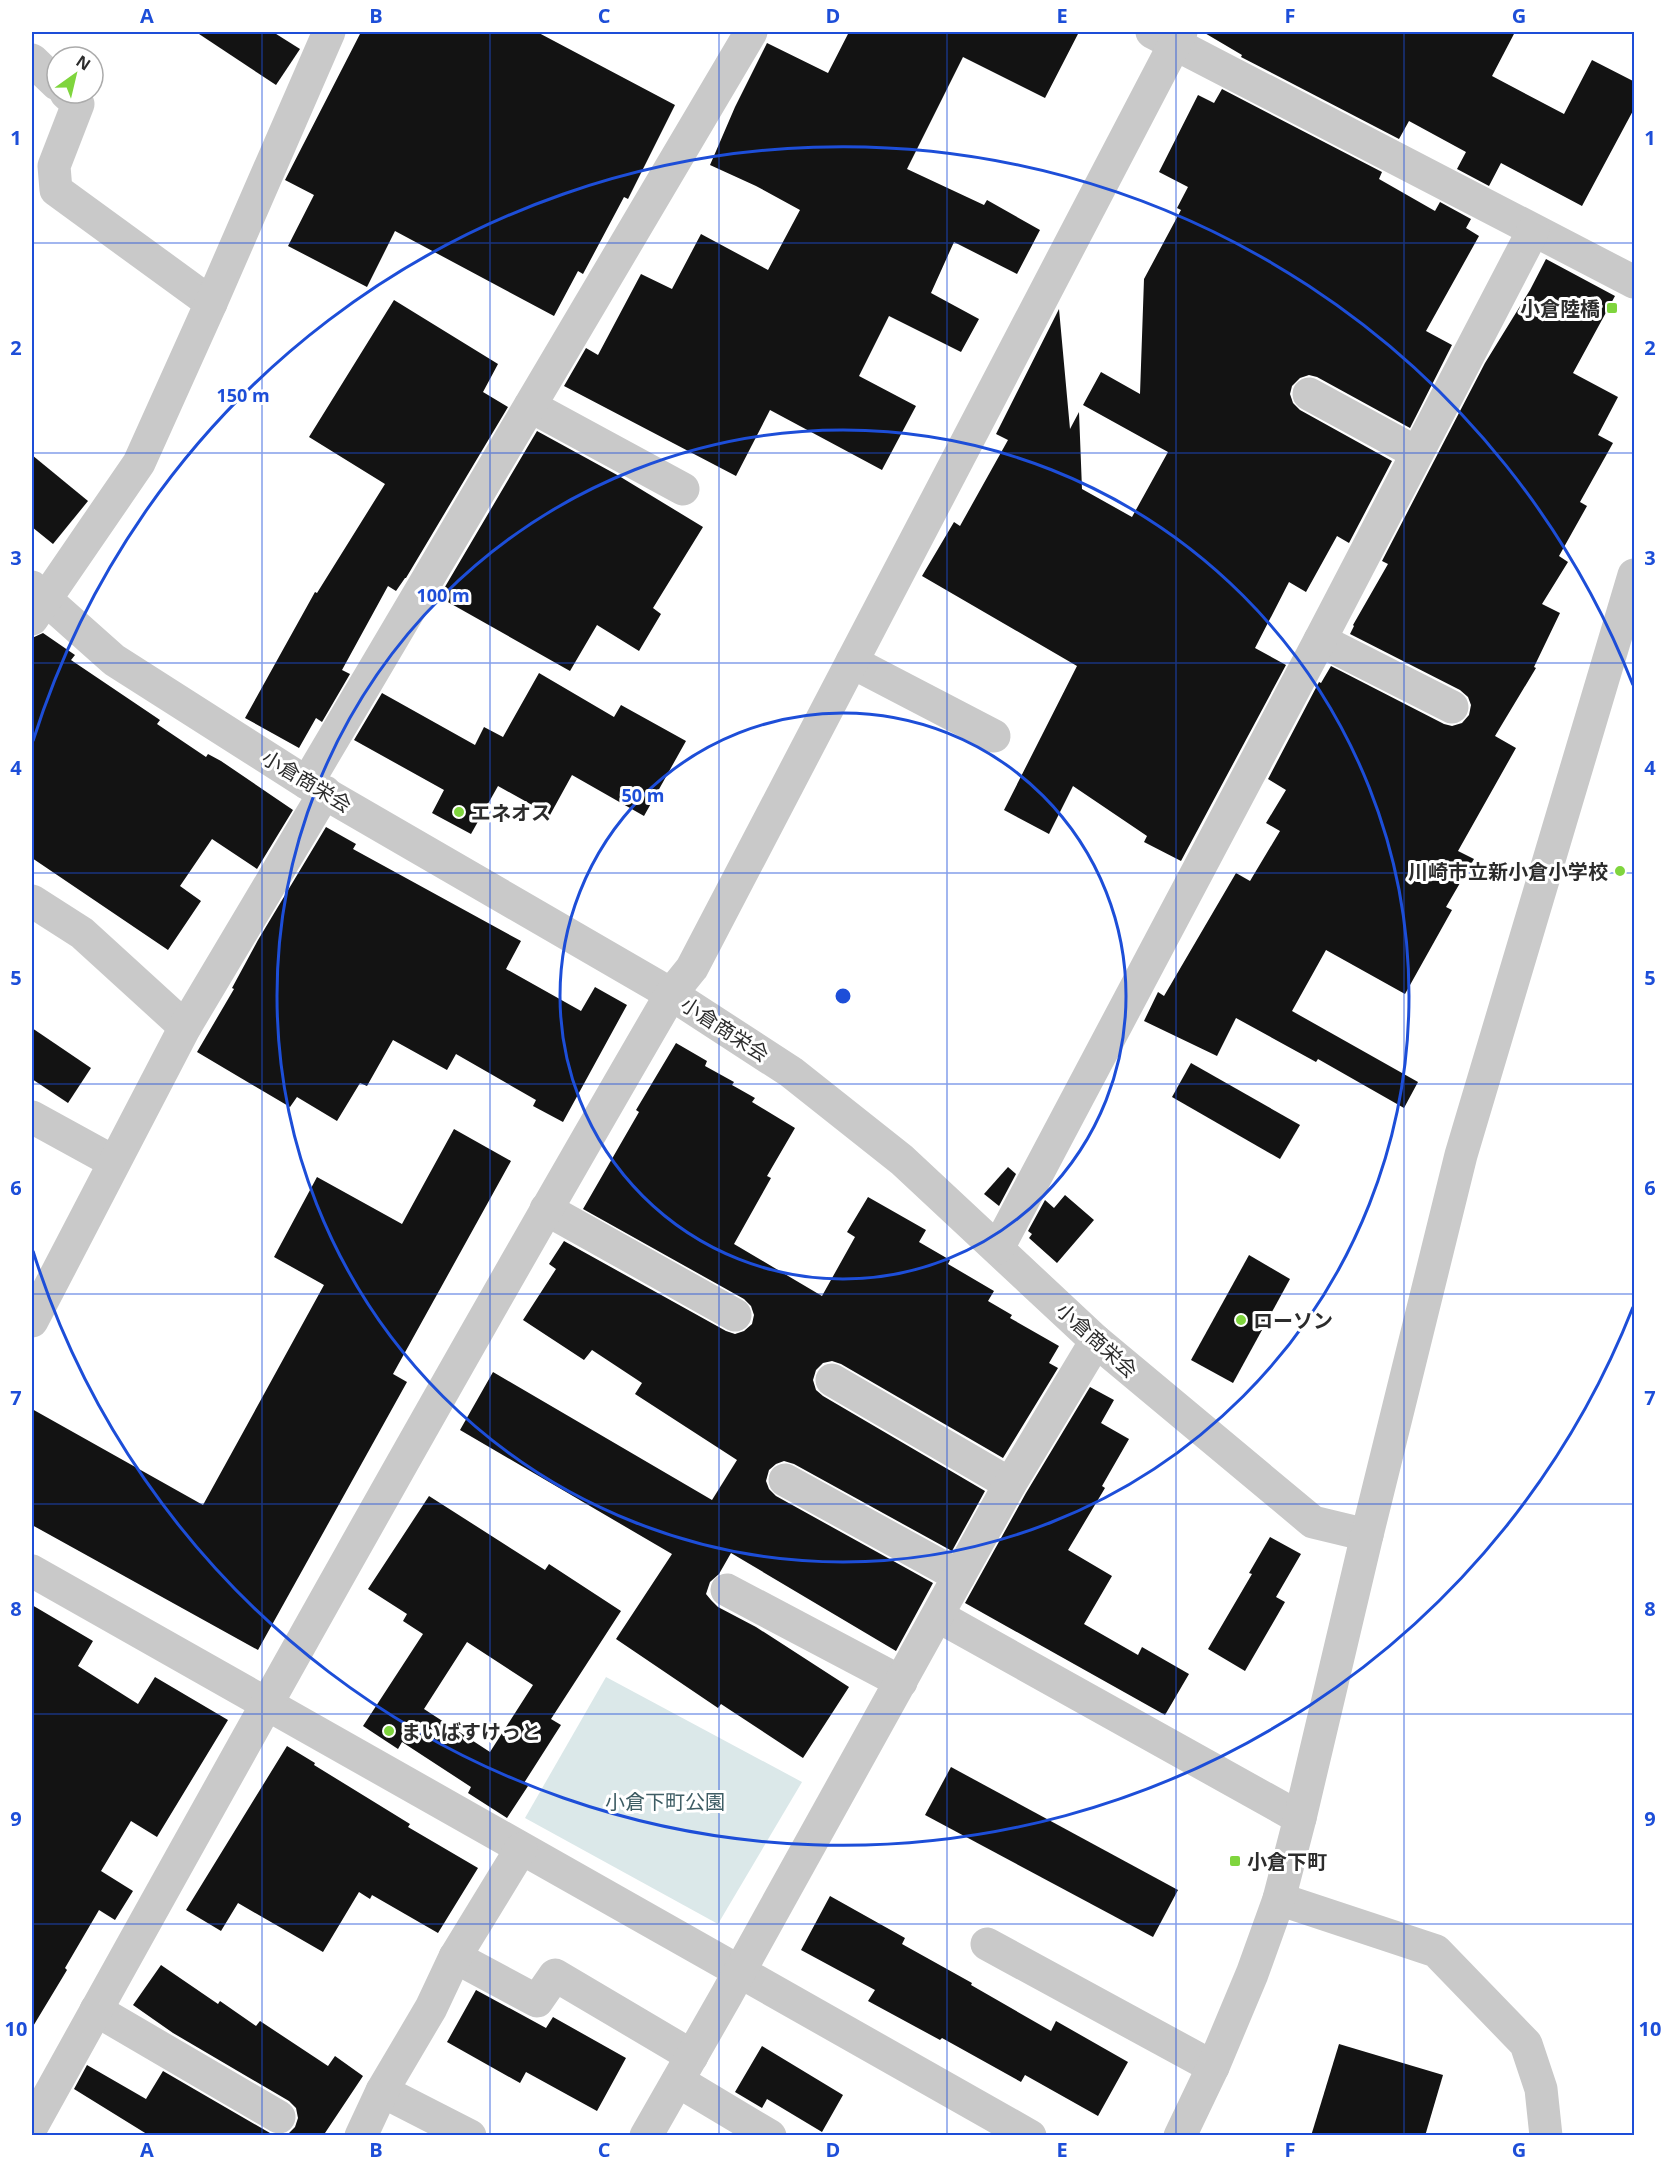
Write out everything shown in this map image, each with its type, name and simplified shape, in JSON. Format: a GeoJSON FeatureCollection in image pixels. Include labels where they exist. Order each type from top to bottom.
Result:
{"type":"FeatureCollection","features":[{"type":"Feature","properties":{"kind":"street"},"geometry":{"type":"LineString","coordinates":[[36,602],[139,464],[329,32]]}},
{"type":"Feature","properties":{"kind":"street"},"geometry":{"type":"LineString","coordinates":[[32,1321],[185,1027],[316,787],[530,406],[751,32]]}},
{"type":"Feature","properties":{"kind":"street"},"geometry":{"type":"LineString","coordinates":[[32,2126],[266,1703],[546,1209],[671,994],[692,968],[852,662],[1169,35],[1533,231],[1635,282]]}},
{"type":"Feature","properties":{"kind":"street"},"geometry":{"type":"LineString","coordinates":[[32,60],[45,72]]}},
{"type":"Feature","properties":{"kind":"street"},"geometry":{"type":"LineString","coordinates":[[78,105],[54,166],[56,190],[211,303]]}},
{"type":"Feature","properties":{"kind":"street"},"geometry":{"type":"LineString","coordinates":[[998,1248],[1320,640],[1533,231]]}},
{"type":"Feature","properties":{"kind":"street"},"geometry":{"type":"LineString","coordinates":[[1309,394],[1418,453]]}},
{"type":"Feature","properties":{"kind":"street"},"geometry":{"type":"LineString","coordinates":[[530,406],[683,489]]}},
{"type":"Feature","properties":{"kind":"street"},"geometry":{"type":"LineString","coordinates":[[1180,2136],[1213,2067],[1252,1974],[1279,1899],[1366,1535],[1461,1155],[1635,575]]}},
{"type":"Feature","properties":{"kind":"street","name":"小倉商栄会"},"geometry":{"type":"LineString","coordinates":[[36,602],[114,660],[316,787],[671,994],[791,1072],[902,1160],[1096,1341],[1313,1522],[1366,1535]]}},
{"type":"Feature","properties":{"kind":"street"},"geometry":{"type":"LineString","coordinates":[[1320,640],[1452,707]]}},
{"type":"Feature","properties":{"kind":"street"},"geometry":{"type":"LineString","coordinates":[[852,662],[994,736]]}},
{"type":"Feature","properties":{"kind":"street"},"geometry":{"type":"LineString","coordinates":[[32,901],[82,933],[185,1027]]}},
{"type":"Feature","properties":{"kind":"street"},"geometry":{"type":"LineString","coordinates":[[32,1117],[114,1162]]}},
{"type":"Feature","properties":{"kind":"street"},"geometry":{"type":"LineString","coordinates":[[546,1209],[735,1315]]}},
{"type":"Feature","properties":{"kind":"street"},"geometry":{"type":"LineString","coordinates":[[646,2136],[1010,1484],[1096,1341]]}},
{"type":"Feature","properties":{"kind":"street"},"geometry":{"type":"LineString","coordinates":[[832,1380],[1010,1484]]}},
{"type":"Feature","properties":{"kind":"street"},"geometry":{"type":"LineString","coordinates":[[785,1480],[960,1576]]}},
{"type":"Feature","properties":{"kind":"street"},"geometry":{"type":"LineString","coordinates":[[32,1571],[1030,2136]]}},
{"type":"Feature","properties":{"kind":"street"},"geometry":{"type":"LineString","coordinates":[[727,1590],[901,1682]]}},
{"type":"Feature","properties":{"kind":"street"},"geometry":{"type":"LineString","coordinates":[[938,1616],[1300,1818]]}},
{"type":"Feature","properties":{"kind":"street"},"geometry":{"type":"LineString","coordinates":[[361,2136],[382,2091],[431,2008],[455,1957],[521,1849]]}},
{"type":"Feature","properties":{"kind":"street"},"geometry":{"type":"LineString","coordinates":[[1279,1899],[1436,1952],[1526,2044],[1541,2089],[1546,2136]]}},
{"type":"Feature","properties":{"kind":"street"},"geometry":{"type":"LineString","coordinates":[[987,1944],[1213,2067]]}},
{"type":"Feature","properties":{"kind":"street"},"geometry":{"type":"LineString","coordinates":[[455,1957],[537,2001],[555,1975],[685,2068],[770,2136]]}},
{"type":"Feature","properties":{"kind":"street"},"geometry":{"type":"LineString","coordinates":[[96,2010],[279,2117]]}},
{"type":"Feature","properties":{"kind":"street"},"geometry":{"type":"LineString","coordinates":[[382,2091],[470,2136]]}},
{"type":"Feature","properties":{"kind":"green space","name":"小倉下町公園"},"geometry":{"type":"Polygon","coordinates":[[[606,1677],[802,1782],[718,1924],[525,1818],[606,1677]]]}},
{"type":"Feature","properties":{"kind":"building"},"geometry":{"type":"Polygon","coordinates":[[[196,32],[273,32],[300,49],[276,85],[196,32]]]}},
{"type":"Feature","properties":{"kind":"building"},"geometry":{"type":"Polygon","coordinates":[[[361,32],[537,32],[675,105],[628,199],[624,197],[583,274],[578,271],[554,316],[395,231],[367,287],[288,246],[314,195],[285,180],[361,32]]]}},
{"type":"Feature","properties":{"kind":"building"},"geometry":{"type":"Polygon","coordinates":[[[849,32],[1079,32],[1045,98],[963,57],[907,169],[984,205],[987,200],[1040,230],[1017,274],[954,242],[931,293],[979,319],[961,352],[889,316],[859,376],[916,406],[882,470],[770,410],[736,476],[564,386],[586,348],[598,355],[641,274],[672,289],[701,234],[768,270],[800,210],[710,165],[735,107],[767,43],[828,73],[849,32]]]}},
{"type":"Feature","properties":{"kind":"building"},"geometry":{"type":"Polygon","coordinates":[[[1203,32],[1515,32],[1492,76],[1564,114],[1592,60],[1635,82],[1635,107],[1582,206],[1501,163],[1489,186],[1457,169],[1466,152],[1409,121],[1399,139],[1241,57],[1242,55],[1203,32]]]}},
{"type":"Feature","properties":{"kind":"building"},"geometry":{"type":"Polygon","coordinates":[[[1222,89],[1382,172],[1379,179],[1435,211],[1440,202],[1471,219],[1466,228],[1479,236],[1426,331],[1452,345],[1410,428],[1317,377],[1309,375],[1300,378],[1292,386],[1290,394],[1293,403],[1300,410],[1392,461],[1349,543],[1337,536],[1306,592],[1289,582],[1255,648],[1286,665],[1181,861],[1144,842],[1147,836],[1073,786],[1049,834],[1004,810],[1077,666],[922,576],[954,522],[960,526],[1008,440],[996,434],[1059,309],[1070,429],[1079,412],[1082,489],[1132,517],[1168,452],[1083,405],[1101,372],[1140,394],[1144,279],[1181,210],[1177,208],[1188,187],[1159,172],[1198,95],[1214,103],[1222,89]]]}},
{"type":"Feature","properties":{"kind":"building"},"geometry":{"type":"Polygon","coordinates":[[[1546,259],[1615,296],[1573,373],[1618,397],[1598,435],[1613,443],[1580,502],[1587,506],[1559,556],[1568,562],[1542,604],[1560,613],[1534,667],[1536,668],[1495,736],[1516,748],[1458,851],[1474,859],[1446,907],[1452,910],[1405,994],[1326,950],[1292,1011],[1418,1082],[1404,1108],[1318,1059],[1316,1062],[1236,1018],[1217,1056],[1144,1021],[1158,992],[1164,996],[1236,873],[1250,881],[1280,831],[1266,823],[1286,790],[1268,779],[1319,682],[1321,683],[1331,666],[1444,724],[1452,726],[1462,723],[1469,715],[1471,705],[1468,697],[1460,690],[1350,634],[1388,564],[1382,561],[1485,363],[1530,290],[1546,259]]]}},
{"type":"Feature","properties":{"kind":"building"},"geometry":{"type":"Polygon","coordinates":[[[394,300],[498,364],[483,392],[508,407],[406,578],[396,591],[388,586],[342,670],[350,674],[322,722],[316,718],[299,748],[245,718],[315,592],[317,593],[385,484],[309,437],[394,300]]]}},
{"type":"Feature","properties":{"kind":"building"},"geometry":{"type":"Polygon","coordinates":[[[537,431],[619,476],[703,527],[653,608],[661,614],[639,651],[597,625],[570,671],[439,597],[537,431]]]}},
{"type":"Feature","properties":{"kind":"building"},"geometry":{"type":"Polygon","coordinates":[[[32,455],[88,501],[53,544],[32,527],[32,455]]]}},
{"type":"Feature","properties":{"kind":"building"},"geometry":{"type":"Polygon","coordinates":[[[43,633],[75,655],[71,660],[160,720],[157,724],[206,757],[208,754],[221,761],[293,810],[257,869],[212,839],[180,886],[201,901],[168,950],[32,858],[32,638],[43,633]]]}},
{"type":"Feature","properties":{"kind":"building"},"geometry":{"type":"Polygon","coordinates":[[[539,673],[614,717],[621,705],[686,741],[644,816],[572,775],[550,815],[498,786],[471,834],[432,813],[444,790],[354,740],[382,693],[475,745],[484,727],[503,737],[539,673]]]}},
{"type":"Feature","properties":{"kind":"building"},"geometry":{"type":"Polygon","coordinates":[[[326,827],[356,844],[353,849],[521,941],[506,969],[581,1011],[595,987],[627,1005],[563,1122],[533,1106],[536,1100],[456,1054],[447,1070],[393,1040],[367,1086],[360,1083],[337,1121],[297,1097],[290,1107],[197,1052],[234,989],[232,988],[258,940],[326,827]]]}},
{"type":"Feature","properties":{"kind":"building"},"geometry":{"type":"Polygon","coordinates":[[[32,1028],[91,1068],[68,1103],[32,1079],[32,1028]]]}},
{"type":"Feature","properties":{"kind":"building"},"geometry":{"type":"Polygon","coordinates":[[[676,1043],[707,1061],[705,1066],[734,1082],[732,1085],[755,1098],[752,1102],[795,1128],[767,1176],[771,1178],[734,1244],[822,1296],[855,1237],[847,1232],[868,1197],[926,1230],[919,1242],[950,1260],[948,1264],[994,1291],[988,1301],[1012,1315],[1010,1318],[1059,1346],[1049,1363],[1058,1368],[1003,1458],[841,1364],[832,1361],[823,1363],[816,1370],[813,1380],[816,1390],[823,1396],[985,1491],[952,1551],[794,1464],[784,1461],[769,1470],[766,1481],[769,1489],[776,1496],[933,1583],[896,1651],[731,1553],[719,1574],[710,1582],[706,1594],[711,1600],[718,1607],[756,1627],[849,1687],[803,1758],[721,1704],[718,1708],[616,1639],[672,1554],[460,1430],[493,1372],[712,1500],[737,1460],[635,1394],[642,1383],[592,1350],[584,1360],[523,1320],[556,1269],[549,1264],[564,1241],[726,1331],[735,1334],[744,1331],[752,1324],[754,1315],[751,1306],[744,1299],[583,1209],[639,1112],[636,1110],[676,1043]]]}},
{"type":"Feature","properties":{"kind":"building"},"geometry":{"type":"Polygon","coordinates":[[[1191,1063],[1300,1125],[1280,1159],[1172,1097],[1191,1063]]]}},
{"type":"Feature","properties":{"kind":"building"},"geometry":{"type":"Polygon","coordinates":[[[454,1129],[511,1161],[393,1374],[407,1382],[258,1650],[32,1525],[32,1409],[203,1505],[324,1285],[274,1257],[317,1177],[402,1224],[454,1129]]]}},
{"type":"Feature","properties":{"kind":"building"},"geometry":{"type":"Polygon","coordinates":[[[1008,1167],[1016,1174],[999,1206],[984,1194],[1008,1167]]]}},
{"type":"Feature","properties":{"kind":"building"},"geometry":{"type":"Polygon","coordinates":[[[1065,1195],[1094,1220],[1057,1263],[1029,1238],[1032,1234],[1028,1231],[1045,1200],[1054,1208],[1065,1195]]]}},
{"type":"Feature","properties":{"kind":"building","name":"ローソン"},"geometry":{"type":"Polygon","coordinates":[[[1249,1255],[1290,1279],[1233,1383],[1191,1360],[1249,1255]]]}},
{"type":"Feature","properties":{"kind":"building"},"geometry":{"type":"Polygon","coordinates":[[[1090,1387],[1114,1400],[1101,1423],[1129,1439],[1102,1486],[1105,1488],[1068,1550],[1112,1576],[1084,1624],[1138,1655],[1142,1647],[1189,1674],[1165,1715],[965,1603],[1026,1493],[1090,1387]]]}},
{"type":"Feature","properties":{"kind":"building"},"geometry":{"type":"Polygon","coordinates":[[[429,1496],[545,1570],[549,1564],[621,1611],[551,1719],[561,1725],[524,1783],[528,1786],[507,1818],[468,1793],[471,1787],[402,1742],[398,1749],[363,1726],[423,1634],[403,1621],[407,1614],[368,1589],[429,1496]],[[467,1642],[424,1709],[490,1752],[533,1685],[467,1642]]]}},
{"type":"Feature","properties":{"kind":"building"},"geometry":{"type":"Polygon","coordinates":[[[1270,1537],[1301,1554],[1276,1597],[1285,1602],[1245,1671],[1208,1649],[1252,1574],[1249,1573],[1270,1537]]]}},
{"type":"Feature","properties":{"kind":"building"},"geometry":{"type":"Polygon","coordinates":[[[32,1605],[93,1641],[78,1666],[138,1704],[155,1677],[228,1720],[157,1837],[131,1821],[101,1871],[133,1891],[115,1920],[99,1910],[32,2028],[32,1605]]]}},
{"type":"Feature","properties":{"kind":"building"},"geometry":{"type":"Polygon","coordinates":[[[287,1746],[410,1824],[408,1827],[478,1868],[438,1933],[372,1895],[370,1899],[359,1892],[323,1952],[238,1903],[221,1931],[186,1910],[287,1746]]]}},
{"type":"Feature","properties":{"kind":"building"},"geometry":{"type":"Polygon","coordinates":[[[951,1767],[1178,1890],[1153,1937],[925,1815],[951,1767]]]}},
{"type":"Feature","properties":{"kind":"building"},"geometry":{"type":"Polygon","coordinates":[[[830,1896],[905,1938],[902,1944],[1051,2031],[1056,2021],[1128,2062],[1098,2116],[1025,2075],[1021,2082],[942,2038],[940,2040],[868,2001],[875,1990],[801,1950],[830,1896]]]}},
{"type":"Feature","properties":{"kind":"building"},"geometry":{"type":"Polygon","coordinates":[[[161,1965],[218,2004],[220,2001],[256,2026],[260,2021],[328,2066],[335,2056],[363,2076],[323,2136],[280,2136],[289,2133],[295,2127],[298,2118],[296,2108],[289,2101],[173,2033],[133,2005],[161,1965]]]}},
{"type":"Feature","properties":{"kind":"building"},"geometry":{"type":"Polygon","coordinates":[[[476,1990],[546,2028],[553,2017],[626,2058],[597,2111],[526,2072],[520,2083],[447,2042],[476,1990]]]}},
{"type":"Feature","properties":{"kind":"building"},"geometry":{"type":"Polygon","coordinates":[[[1339,2044],[1443,2075],[1425,2136],[1311,2136],[1339,2044]]]}},
{"type":"Feature","properties":{"kind":"building"},"geometry":{"type":"Polygon","coordinates":[[[762,2046],[843,2095],[822,2132],[767,2099],[762,2108],[735,2092],[762,2046]]]}},
{"type":"Feature","properties":{"kind":"building"},"geometry":{"type":"Polygon","coordinates":[[[87,2065],[146,2099],[163,2071],[278,2136],[150,2136],[74,2089],[87,2065]]]}},
{"type":"Feature","properties":{"kind":"place","name":"小倉陸橋"},"geometry":{"type":"Point","coordinates":[1612,308]}},
{"type":"Feature","properties":{"kind":"place","name":"エネオス"},"geometry":{"type":"Point","coordinates":[459,812]}},
{"type":"Feature","properties":{"kind":"place","name":"川崎市立新小倉小学校"},"geometry":{"type":"Point","coordinates":[1620,871]}},
{"type":"Feature","properties":{"kind":"place","name":"ローソン"},"geometry":{"type":"Point","coordinates":[1241,1320]}},
{"type":"Feature","properties":{"kind":"place","name":"まいばすけっと"},"geometry":{"type":"Point","coordinates":[389,1731]}},
{"type":"Feature","properties":{"kind":"place","name":"小倉下町"},"geometry":{"type":"Point","coordinates":[1235,1861]}}]}
